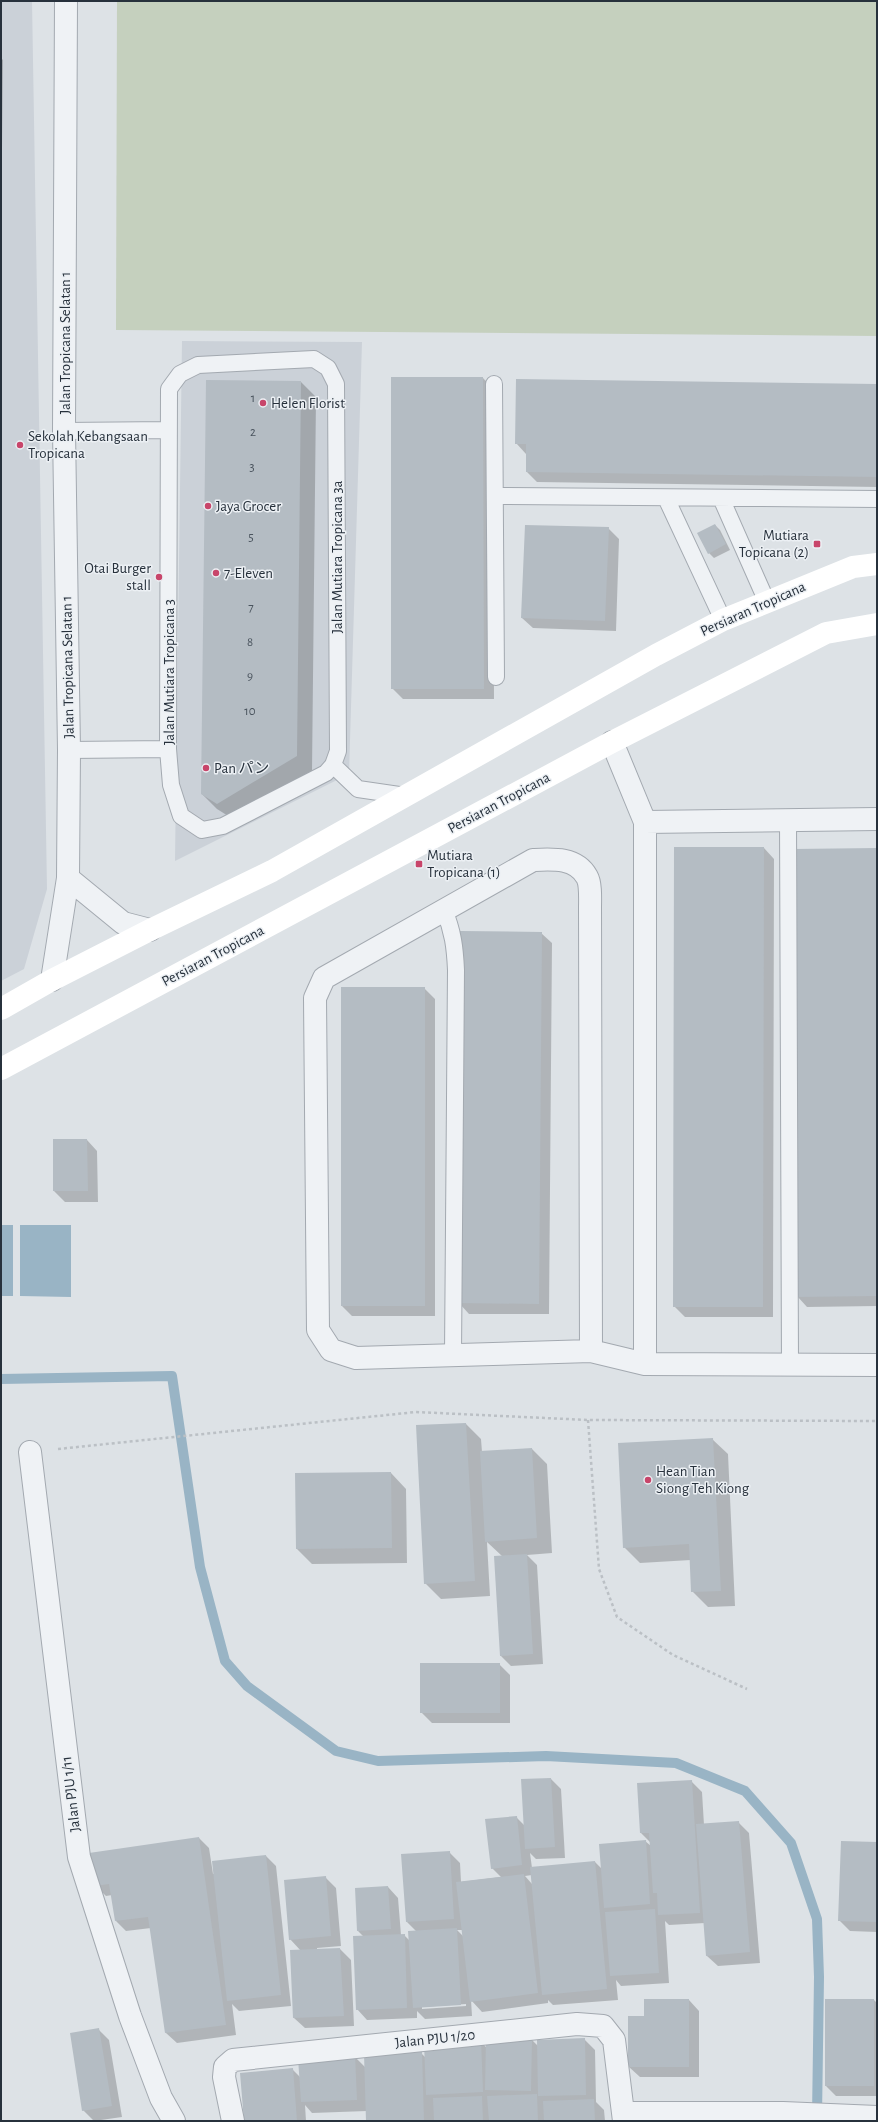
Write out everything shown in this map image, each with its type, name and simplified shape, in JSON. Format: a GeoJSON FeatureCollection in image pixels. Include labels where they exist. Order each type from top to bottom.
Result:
{"type":"FeatureCollection","features":[{"type":"Feature","properties":{"kind":"main road","name":"Persiaran Tropicana"},"geometry":{"type":"LineString","coordinates":[[1,1008],[150,930],[272,871],[656,655],[723,620],[853,567],[877,564]]}},
{"type":"Feature","properties":{"kind":"main road","name":"Persiaran Tropicana"},"geometry":{"type":"LineString","coordinates":[[1,1069],[612,742],[826,633],[877,624]]}},
{"type":"Feature","properties":{"kind":"street","name":"Jalan Tropicana Selatan 1"},"geometry":{"type":"LineString","coordinates":[[52,980],[68,878],[69,750],[64,431],[66,1]]}},
{"type":"Feature","properties":{"kind":"street"},"geometry":{"type":"LineString","coordinates":[[612,742],[645,822],[645,1364]]}},
{"type":"Feature","properties":{"kind":"street"},"geometry":{"type":"LineString","coordinates":[[645,822],[877,819]]}},
{"type":"Feature","properties":{"kind":"street"},"geometry":{"type":"LineString","coordinates":[[591,1351],[590,908],[588,877],[576,864],[559,859],[533,860],[324,978],[315,998],[318,1330],[331,1350],[356,1358],[591,1351],[645,1364],[877,1365]]}},
{"type":"Feature","properties":{"kind":"street"},"geometry":{"type":"LineString","coordinates":[[68,878],[123,923],[150,930]]}},
{"type":"Feature","properties":{"kind":"street","name":"Jalan PJU 1/11"},"geometry":{"type":"LineString","coordinates":[[30,1452],[79,1857],[130,2016],[162,2098],[174,2121]]}},
{"type":"Feature","properties":{"kind":"street","name":"Jalan PJU 1/20"},"geometry":{"type":"LineString","coordinates":[[233,2121],[224,2077],[225,2067],[233,2060],[577,2024],[603,2026],[614,2040],[623,2117]]}},
{"type":"Feature","properties":{"kind":"street"},"geometry":{"type":"LineString","coordinates":[[623,2117],[783,2112],[877,2117]]}},
{"type":"Feature","properties":{"kind":"lane","name":"Jalan Mutiara Tropicana 3"},"geometry":{"type":"LineString","coordinates":[[314,359],[198,365],[180,374],[169,389],[168,749],[171,785],[181,816],[202,830],[223,826],[326,773],[334,765]]}},
{"type":"Feature","properties":{"kind":"lane","name":"Jalan Mutiara Tropicana 3a"},"geometry":{"type":"LineString","coordinates":[[314,359],[328,368],[336,384],[338,751],[334,765]]}},
{"type":"Feature","properties":{"kind":"lane"},"geometry":{"type":"LineString","coordinates":[[494,384],[496,496],[496,677]]}},
{"type":"Feature","properties":{"kind":"lane"},"geometry":{"type":"LineString","coordinates":[[64,431],[168,430]]}},
{"type":"Feature","properties":{"kind":"lane"},"geometry":{"type":"LineString","coordinates":[[496,496],[877,499]]}},
{"type":"Feature","properties":{"kind":"lane"},"geometry":{"type":"LineString","coordinates":[[666,498],[723,620]]}},
{"type":"Feature","properties":{"kind":"lane"},"geometry":{"type":"LineString","coordinates":[[720,498],[767,602]]}},
{"type":"Feature","properties":{"kind":"lane"},"geometry":{"type":"LineString","coordinates":[[69,750],[168,749]]}},
{"type":"Feature","properties":{"kind":"lane"},"geometry":{"type":"LineString","coordinates":[[334,765],[358,790],[406,796]]}},
{"type":"Feature","properties":{"kind":"lane"},"geometry":{"type":"LineString","coordinates":[[788,819],[790,1365]]}},
{"type":"Feature","properties":{"kind":"lane"},"geometry":{"type":"LineString","coordinates":[[444,910],[452,929],[456,964],[453,1355]]}},
{"type":"Feature","properties":{"kind":"path"},"geometry":{"type":"LineString","coordinates":[[30,1452],[416,1412],[588,1420],[877,1420]]}},
{"type":"Feature","properties":{"kind":"path"},"geometry":{"type":"LineString","coordinates":[[588,1420],[600,1569],[617,1617],[673,1655],[747,1690]]}},
{"type":"Feature","properties":{"kind":"shaded area","name":"Sekolah Kebangsaan Tropicana"},"geometry":{"type":"Polygon","coordinates":[[[1,1],[32,1],[47,889],[24,969],[1,981],[1,1]]]}},
{"type":"Feature","properties":{"kind":"shaded area"},"geometry":{"type":"Polygon","coordinates":[[[182,341],[362,342],[349,774],[175,861],[182,341]]]}},
{"type":"Feature","properties":{"kind":"green space"},"geometry":{"type":"Polygon","coordinates":[[[117,1],[877,1],[877,336],[116,330],[117,1]]]}},
{"type":"Feature","properties":{"kind":"water"},"geometry":{"type":"Polygon","coordinates":[[[1,1225],[13,1225],[13,1296],[1,1296],[1,1225]]]}},
{"type":"Feature","properties":{"kind":"water"},"geometry":{"type":"Polygon","coordinates":[[[20,1225],[71,1225],[71,1297],[20,1296],[20,1225]]]}},
{"type":"Feature","properties":{"kind":"building"},"geometry":{"type":"Polygon","coordinates":[[[391,377],[483,377],[484,689],[391,689],[391,377]]]}},
{"type":"Feature","properties":{"kind":"building"},"geometry":{"type":"Polygon","coordinates":[[[516,379],[877,384],[877,477],[526,472],[526,444],[515,444],[516,379]]]}},
{"type":"Feature","properties":{"kind":"building"},"geometry":{"type":"Polygon","coordinates":[[[206,380],[301,381],[297,756],[217,804],[201,794],[206,380]]]}},
{"type":"Feature","properties":{"kind":"building"},"geometry":{"type":"Polygon","coordinates":[[[715,524],[726,544],[708,554],[697,533],[715,524]]]}},
{"type":"Feature","properties":{"kind":"building"},"geometry":{"type":"Polygon","coordinates":[[[525,525],[609,527],[605,621],[521,618],[525,525]]]}},
{"type":"Feature","properties":{"kind":"building"},"geometry":{"type":"Polygon","coordinates":[[[674,847],[764,847],[763,1307],[673,1307],[674,847]]]}},
{"type":"Feature","properties":{"kind":"building"},"geometry":{"type":"Polygon","coordinates":[[[877,848],[877,1296],[796,1297],[793,849],[877,848]]]}},
{"type":"Feature","properties":{"kind":"building"},"geometry":{"type":"Polygon","coordinates":[[[460,931],[542,932],[539,1304],[458,1303],[460,931]]]}},
{"type":"Feature","properties":{"kind":"building"},"geometry":{"type":"Polygon","coordinates":[[[341,987],[425,987],[425,1306],[341,1306],[341,987]]]}},
{"type":"Feature","properties":{"kind":"building"},"geometry":{"type":"Polygon","coordinates":[[[53,1139],[87,1139],[88,1191],[53,1191],[53,1139]]]}},
{"type":"Feature","properties":{"kind":"building"},"geometry":{"type":"Polygon","coordinates":[[[466,1423],[475,1581],[424,1584],[416,1425],[466,1423]]]}},
{"type":"Feature","properties":{"kind":"building"},"geometry":{"type":"Polygon","coordinates":[[[713,1438],[721,1591],[691,1592],[689,1544],[623,1548],[618,1443],[713,1438]]]}},
{"type":"Feature","properties":{"kind":"building"},"geometry":{"type":"Polygon","coordinates":[[[532,1448],[537,1538],[485,1542],[480,1451],[532,1448]]]}},
{"type":"Feature","properties":{"kind":"building"},"geometry":{"type":"Polygon","coordinates":[[[391,1472],[392,1548],[296,1549],[295,1473],[391,1472]]]}},
{"type":"Feature","properties":{"kind":"building"},"geometry":{"type":"Polygon","coordinates":[[[527,1554],[533,1654],[500,1656],[494,1556],[527,1554]]]}},
{"type":"Feature","properties":{"kind":"building"},"geometry":{"type":"Polygon","coordinates":[[[420,1663],[500,1663],[500,1713],[420,1713],[420,1663]]]}},
{"type":"Feature","properties":{"kind":"building"},"geometry":{"type":"Polygon","coordinates":[[[551,1778],[555,1847],[525,1849],[521,1779],[551,1778]]]}},
{"type":"Feature","properties":{"kind":"building"},"geometry":{"type":"Polygon","coordinates":[[[692,1780],[700,1913],[658,1915],[657,1893],[653,1893],[649,1833],[640,1833],[637,1783],[692,1780]]]}},
{"type":"Feature","properties":{"kind":"building"},"geometry":{"type":"Polygon","coordinates":[[[517,1816],[522,1865],[491,1869],[485,1819],[517,1816]]]}},
{"type":"Feature","properties":{"kind":"building"},"geometry":{"type":"Polygon","coordinates":[[[739,1821],[750,1952],[706,1956],[696,1824],[739,1821]]]}},
{"type":"Feature","properties":{"kind":"building"},"geometry":{"type":"Polygon","coordinates":[[[199,1837],[226,2025],[165,2033],[148,1917],[115,1921],[109,1884],[94,1886],[89,1853],[199,1837]]]}},
{"type":"Feature","properties":{"kind":"building"},"geometry":{"type":"Polygon","coordinates":[[[646,1840],[650,1904],[604,1908],[599,1844],[646,1840]]]}},
{"type":"Feature","properties":{"kind":"building"},"geometry":{"type":"Polygon","coordinates":[[[841,1841],[877,1842],[877,1922],[838,1921],[841,1841]]]}},
{"type":"Feature","properties":{"kind":"building"},"geometry":{"type":"Polygon","coordinates":[[[450,1851],[454,1919],[406,1922],[401,1854],[450,1851]]]}},
{"type":"Feature","properties":{"kind":"building"},"geometry":{"type":"Polygon","coordinates":[[[266,1855],[281,1995],[227,2001],[212,1861],[266,1855]]]}},
{"type":"Feature","properties":{"kind":"building"},"geometry":{"type":"Polygon","coordinates":[[[595,1861],[607,1989],[542,1995],[530,1867],[595,1861]]]}},
{"type":"Feature","properties":{"kind":"building"},"geometry":{"type":"Polygon","coordinates":[[[524,1874],[538,1993],[470,2002],[456,1882],[524,1874]]]}},
{"type":"Feature","properties":{"kind":"building"},"geometry":{"type":"Polygon","coordinates":[[[326,1876],[331,1936],[289,1940],[284,1880],[326,1876]]]}},
{"type":"Feature","properties":{"kind":"building"},"geometry":{"type":"Polygon","coordinates":[[[388,1886],[391,1929],[357,1931],[355,1888],[388,1886]]]}},
{"type":"Feature","properties":{"kind":"building"},"geometry":{"type":"Polygon","coordinates":[[[655,1909],[659,1973],[610,1976],[605,1912],[655,1909]]]}},
{"type":"Feature","properties":{"kind":"building"},"geometry":{"type":"Polygon","coordinates":[[[457,1928],[461,2005],[413,2008],[408,1931],[457,1928]]]}},
{"type":"Feature","properties":{"kind":"building"},"geometry":{"type":"Polygon","coordinates":[[[405,1934],[407,2008],[356,2010],[353,1936],[405,1934]]]}},
{"type":"Feature","properties":{"kind":"building"},"geometry":{"type":"Polygon","coordinates":[[[340,1948],[344,2016],[293,2018],[290,1950],[340,1948]]]}},
{"type":"Feature","properties":{"kind":"building"},"geometry":{"type":"Polygon","coordinates":[[[644,1999],[689,1999],[689,2067],[628,2067],[628,2016],[644,2016],[644,1999]]]}},
{"type":"Feature","properties":{"kind":"building"},"geometry":{"type":"Polygon","coordinates":[[[825,1999],[874,1999],[874,2086],[825,2086],[825,1999]]]}},
{"type":"Feature","properties":{"kind":"building"},"geometry":{"type":"Polygon","coordinates":[[[99,2028],[112,2106],[82,2111],[70,2033],[99,2028]]]}},
{"type":"Feature","properties":{"kind":"building"},"geometry":{"type":"Polygon","coordinates":[[[486,2038],[532,2039],[531,2091],[485,2090],[486,2038]]]}},
{"type":"Feature","properties":{"kind":"building"},"geometry":{"type":"Polygon","coordinates":[[[585,2038],[586,2095],[538,2096],[537,2040],[585,2038]]]}},
{"type":"Feature","properties":{"kind":"building"},"geometry":{"type":"Polygon","coordinates":[[[481,2040],[483,2092],[426,2095],[424,2043],[481,2040]]]}},
{"type":"Feature","properties":{"kind":"building"},"geometry":{"type":"Polygon","coordinates":[[[422,2052],[424,2121],[366,2121],[364,2054],[422,2052]]]}},
{"type":"Feature","properties":{"kind":"building"},"geometry":{"type":"Polygon","coordinates":[[[355,2055],[357,2100],[301,2102],[298,2058],[355,2055]]]}},
{"type":"Feature","properties":{"kind":"building"},"geometry":{"type":"Polygon","coordinates":[[[293,2068],[297,2121],[244,2121],[240,2073],[293,2068]]]}},
{"type":"Feature","properties":{"kind":"building"},"geometry":{"type":"Polygon","coordinates":[[[537,2094],[538,2121],[489,2121],[487,2096],[537,2094]]]}},
{"type":"Feature","properties":{"kind":"building"},"geometry":{"type":"Polygon","coordinates":[[[482,2096],[483,2121],[434,2121],[433,2098],[482,2096]]]}},
{"type":"Feature","properties":{"kind":"building"},"geometry":{"type":"Polygon","coordinates":[[[594,2099],[595,2121],[544,2121],[543,2101],[594,2099]]]}},
{"type":"Feature","properties":{"kind":"waterway"},"geometry":{"type":"LineString","coordinates":[[1,1379],[172,1376],[200,1567],[225,1661],[247,1686],[336,1751],[378,1761],[546,1756],[676,1763],[745,1791],[791,1843],[817,1919],[819,1977],[817,2117]]}},
{"type":"Feature","properties":{"kind":"place","name":"Helen Florist"},"geometry":{"type":"Point","coordinates":[263,403]}},
{"type":"Feature","properties":{"kind":"place","name":"Sekolah Kebangsaan Tropicana"},"geometry":{"type":"Point","coordinates":[20,445]}},
{"type":"Feature","properties":{"kind":"place","name":"Jaya Grocer"},"geometry":{"type":"Point","coordinates":[208,506]}},
{"type":"Feature","properties":{"kind":"place","name":"Mutiara Topicana (2)"},"geometry":{"type":"Point","coordinates":[817,544]}},
{"type":"Feature","properties":{"kind":"place","name":"7-Eleven"},"geometry":{"type":"Point","coordinates":[216,573]}},
{"type":"Feature","properties":{"kind":"place","name":"Otai Burger stall"},"geometry":{"type":"Point","coordinates":[159,577]}},
{"type":"Feature","properties":{"kind":"place","name":"Pan パン"},"geometry":{"type":"Point","coordinates":[206,768]}},
{"type":"Feature","properties":{"kind":"place","name":"Mutiara Tropicana (1)"},"geometry":{"type":"Point","coordinates":[419,864]}},
{"type":"Feature","properties":{"kind":"place","name":"Hean Tian Siong Teh Kiong"},"geometry":{"type":"Point","coordinates":[648,1480]}}]}
